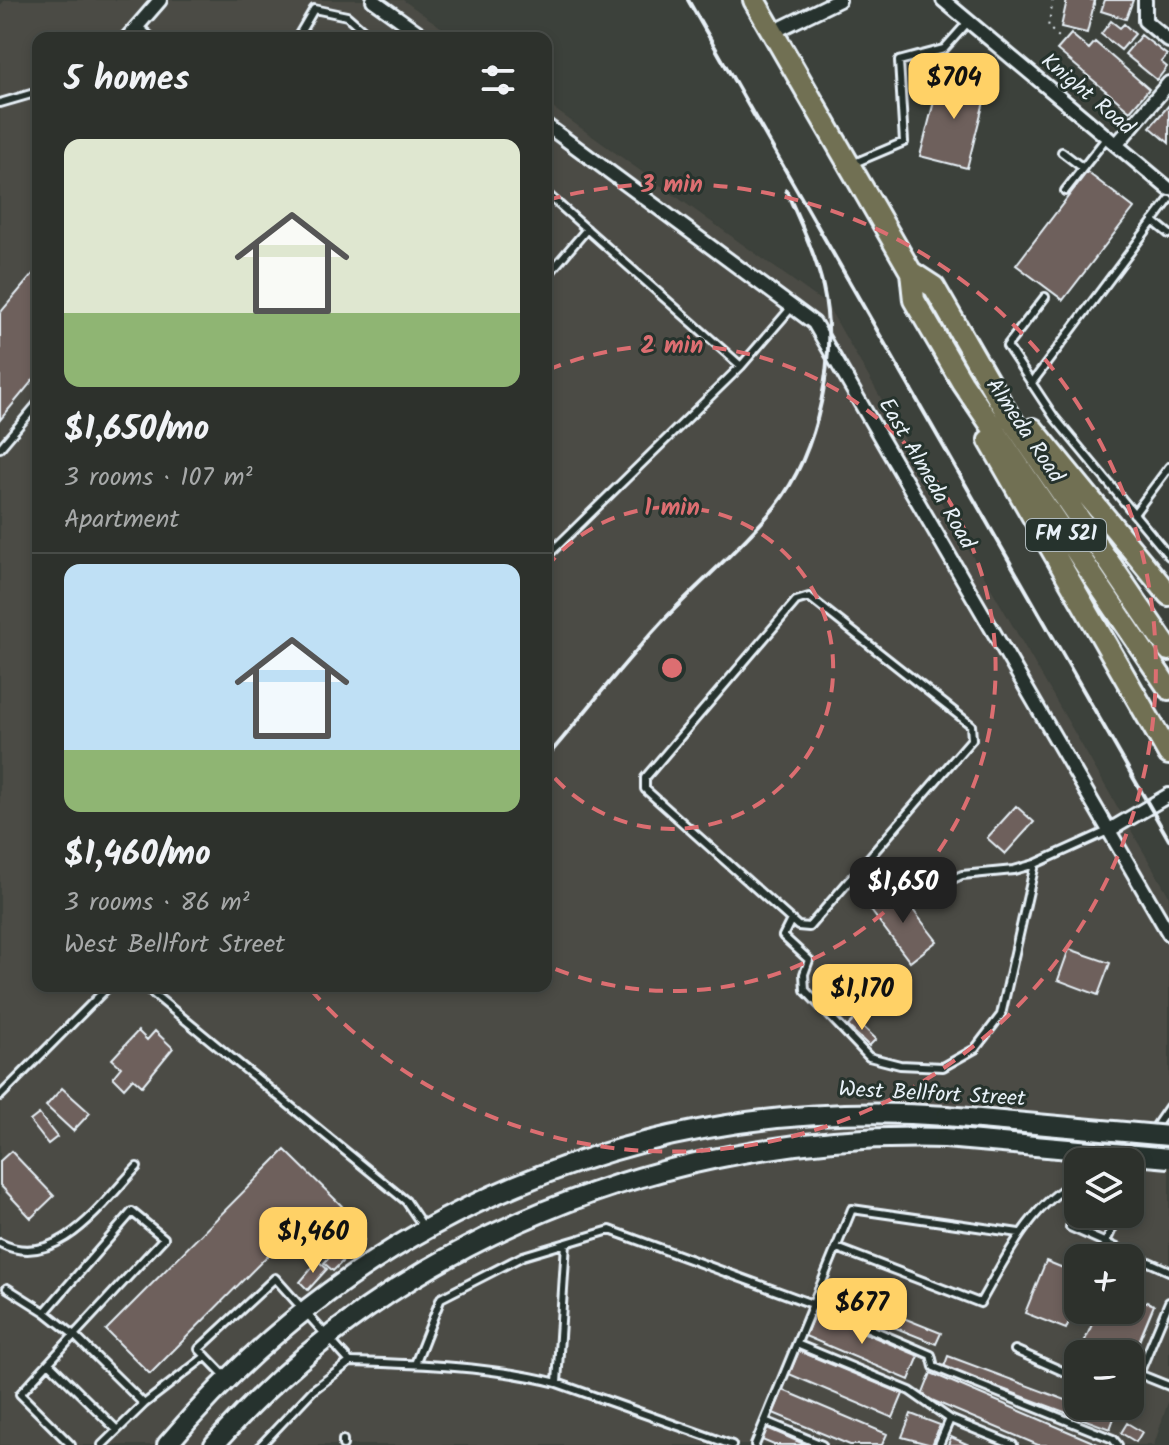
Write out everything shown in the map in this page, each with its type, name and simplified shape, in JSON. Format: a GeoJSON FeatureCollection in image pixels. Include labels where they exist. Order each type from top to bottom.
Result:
{"type":"FeatureCollection","features":[{"type":"Feature","properties":{"kind":"main road","name":"Almeda Road"},"geometry":{"type":"LineString","coordinates":[[754,0],[911,272],[914,300],[962,382],[1169,689]]}},
{"type":"Feature","properties":{"kind":"main road","name":"Almeda Road"},"geometry":{"type":"LineString","coordinates":[[911,272],[934,287],[974,359],[1169,650]]}},
{"type":"Feature","properties":{"kind":"main road"},"geometry":{"type":"LineString","coordinates":[[974,359],[1169,595]]}},
{"type":"Feature","properties":{"kind":"main road"},"geometry":{"type":"LineString","coordinates":[[962,382],[996,455],[1169,754]]}},
{"type":"Feature","properties":{"kind":"main road","name":"West Bellfort Street"},"geometry":{"type":"LineString","coordinates":[[167,1445],[229,1379],[307,1310],[406,1242],[545,1173],[665,1135],[796,1116],[874,1113],[947,1116],[1169,1136]]}},
{"type":"Feature","properties":{"kind":"main road","name":"West Bellfort Street"},"geometry":{"type":"LineString","coordinates":[[214,1445],[266,1391],[329,1336],[423,1271],[484,1238],[564,1202],[701,1161],[813,1143],[945,1138],[1169,1158]]}},
{"type":"Feature","properties":{"kind":"main road"},"geometry":{"type":"LineString","coordinates":[[406,1242],[423,1271]]}},
{"type":"Feature","properties":{"kind":"street"},"geometry":{"type":"LineString","coordinates":[[132,32],[160,0]]}},
{"type":"Feature","properties":{"kind":"street"},"geometry":{"type":"LineString","coordinates":[[373,0],[418,32]]}},
{"type":"Feature","properties":{"kind":"street"},"geometry":{"type":"LineString","coordinates":[[773,32],[839,0]]}},
{"type":"Feature","properties":{"kind":"street","name":"Knight Road"},"geometry":{"type":"LineString","coordinates":[[935,0],[947,3],[1169,189]]}},
{"type":"Feature","properties":{"kind":"street"},"geometry":{"type":"LineString","coordinates":[[1145,0],[1145,21],[1169,41]]}},
{"type":"Feature","properties":{"kind":"street"},"geometry":{"type":"LineString","coordinates":[[1112,141],[1169,83]]}},
{"type":"Feature","properties":{"kind":"street","name":"East Almeda Road"},"geometry":{"type":"LineString","coordinates":[[552,129],[814,323],[1169,934]]}},
{"type":"Feature","properties":{"kind":"street"},"geometry":{"type":"LineString","coordinates":[[1108,831],[1169,795]]}},
{"type":"Feature","properties":{"kind":"lane"},"geometry":{"type":"LineString","coordinates":[[301,32],[314,9],[347,16],[365,32]]}},
{"type":"Feature","properties":{"kind":"lane"},"geometry":{"type":"LineString","coordinates":[[850,165],[904,142],[899,61],[944,49],[968,22]]}},
{"type":"Feature","properties":{"kind":"lane"},"geometry":{"type":"LineString","coordinates":[[138,26],[145,32]]}},
{"type":"Feature","properties":{"kind":"lane"},"geometry":{"type":"LineString","coordinates":[[0,103],[32,94]]}},
{"type":"Feature","properties":{"kind":"lane"},"geometry":{"type":"LineString","coordinates":[[1065,191],[1083,168],[1112,141]]}},
{"type":"Feature","properties":{"kind":"lane"},"geometry":{"type":"LineString","coordinates":[[1062,152],[1083,168]]}},
{"type":"Feature","properties":{"kind":"lane"},"geometry":{"type":"LineString","coordinates":[[552,198],[741,366]]}},
{"type":"Feature","properties":{"kind":"lane"},"geometry":{"type":"LineString","coordinates":[[1031,384],[1169,200]]}},
{"type":"Feature","properties":{"kind":"lane"},"geometry":{"type":"LineString","coordinates":[[1153,221],[1169,234]]}},
{"type":"Feature","properties":{"kind":"lane"},"geometry":{"type":"LineString","coordinates":[[552,270],[587,229]]}},
{"type":"Feature","properties":{"kind":"lane"},"geometry":{"type":"LineString","coordinates":[[1045,297],[1007,346],[1081,453],[1169,556]]}},
{"type":"Feature","properties":{"kind":"lane"},"geometry":{"type":"LineString","coordinates":[[552,551],[741,366],[792,307]]}},
{"type":"Feature","properties":{"kind":"lane"},"geometry":{"type":"LineString","coordinates":[[0,448],[32,410]]}},
{"type":"Feature","properties":{"kind":"lane"},"geometry":{"type":"LineString","coordinates":[[1065,468],[1081,453]]}},
{"type":"Feature","properties":{"kind":"lane"},"geometry":{"type":"LineString","coordinates":[[1134,514],[1169,467]]}},
{"type":"Feature","properties":{"kind":"lane"},"geometry":{"type":"LineString","coordinates":[[809,597],[971,725],[972,739],[809,927],[798,926],[791,920],[645,789],[645,778],[796,601],[809,597]]}},
{"type":"Feature","properties":{"kind":"lane"},"geometry":{"type":"LineString","coordinates":[[923,892],[962,875],[1014,870],[1035,864],[1108,831]]}},
{"type":"Feature","properties":{"kind":"lane"},"geometry":{"type":"LineString","coordinates":[[791,920],[783,936],[809,960],[804,974],[805,990],[869,1057],[900,1065],[943,1067],[975,1049],[1001,1015],[1035,864]]}},
{"type":"Feature","properties":{"kind":"lane"},"geometry":{"type":"LineString","coordinates":[[0,1096],[103,992]]}},
{"type":"Feature","properties":{"kind":"lane"},"geometry":{"type":"LineString","coordinates":[[151,992],[406,1201],[426,1230]]}},
{"type":"Feature","properties":{"kind":"lane"},"geometry":{"type":"LineString","coordinates":[[1144,1157],[1169,1107]]}},
{"type":"Feature","properties":{"kind":"lane"},"geometry":{"type":"LineString","coordinates":[[1138,1148],[1150,1142]]}},
{"type":"Feature","properties":{"kind":"lane"},"geometry":{"type":"LineString","coordinates":[[0,1243],[31,1252],[44,1250],[65,1239],[137,1167]]}},
{"type":"Feature","properties":{"kind":"lane"},"geometry":{"type":"LineString","coordinates":[[837,1248],[980,1303],[1019,1233],[1064,1191]]}},
{"type":"Feature","properties":{"kind":"lane"},"geometry":{"type":"LineString","coordinates":[[755,1445],[799,1345],[852,1209],[1019,1233]]}},
{"type":"Feature","properties":{"kind":"lane"},"geometry":{"type":"LineString","coordinates":[[45,1312],[132,1212],[164,1238],[20,1394],[71,1445]]}},
{"type":"Feature","properties":{"kind":"lane"},"geometry":{"type":"LineString","coordinates":[[1072,1228],[1105,1244],[1112,1228]]}},
{"type":"Feature","properties":{"kind":"lane"},"geometry":{"type":"LineString","coordinates":[[415,1364],[441,1298],[523,1256],[610,1230],[815,1305],[931,1355],[934,1367],[1113,1439],[1118,1445]]}},
{"type":"Feature","properties":{"kind":"lane"},"geometry":{"type":"LineString","coordinates":[[557,1383],[566,1243]]}},
{"type":"Feature","properties":{"kind":"lane"},"geometry":{"type":"LineString","coordinates":[[1144,1260],[1169,1271]]}},
{"type":"Feature","properties":{"kind":"lane"},"geometry":{"type":"LineString","coordinates":[[229,1379],[199,1349],[275,1278],[307,1310],[350,1362]]}},
{"type":"Feature","properties":{"kind":"lane"},"geometry":{"type":"LineString","coordinates":[[7,1288],[74,1335],[144,1404]]}},
{"type":"Feature","properties":{"kind":"lane"},"geometry":{"type":"LineString","coordinates":[[1144,1362],[1169,1302]]}},
{"type":"Feature","properties":{"kind":"lane"},"geometry":{"type":"LineString","coordinates":[[799,1345],[910,1391],[950,1419],[1013,1445]]}},
{"type":"Feature","properties":{"kind":"lane"},"geometry":{"type":"LineString","coordinates":[[1015,1350],[1064,1372]]}},
{"type":"Feature","properties":{"kind":"lane"},"geometry":{"type":"LineString","coordinates":[[102,1445],[144,1404],[206,1356]]}},
{"type":"Feature","properties":{"kind":"lane"},"geometry":{"type":"LineString","coordinates":[[261,1445],[313,1390],[350,1362],[415,1364],[529,1376],[732,1445]]}},
{"type":"Feature","properties":{"kind":"lane"},"geometry":{"type":"LineString","coordinates":[[49,1363],[117,1430]]}},
{"type":"Feature","properties":{"kind":"lane"},"geometry":{"type":"LineString","coordinates":[[1144,1376],[1169,1386]]}},
{"type":"Feature","properties":{"kind":"lane"},"geometry":{"type":"LineString","coordinates":[[939,1445],[950,1419]]}},
{"type":"Feature","properties":{"kind":"lane"},"geometry":{"type":"LineString","coordinates":[[765,1421],[822,1445]]}},
{"type":"Feature","properties":{"kind":"path"},"geometry":{"type":"LineString","coordinates":[[1053,0],[1048,27],[1060,38]]}},
{"type":"Feature","properties":{"kind":"shaded area"},"geometry":{"type":"Polygon","coordinates":[[[5,0],[403,0],[448,32],[32,32],[32,992],[552,992],[552,107],[827,305],[1169,896],[1169,1399],[1154,1445],[0,1445],[0,6],[5,0]]]}},
{"type":"Feature","properties":{"kind":"building"},"geometry":{"type":"Polygon","coordinates":[[[1067,0],[1095,0],[1087,33],[1061,27],[1067,0]]]}},
{"type":"Feature","properties":{"kind":"building"},"geometry":{"type":"Polygon","coordinates":[[[1105,0],[1133,0],[1126,19],[1101,11],[1105,0]]]}},
{"type":"Feature","properties":{"kind":"building"},"geometry":{"type":"Polygon","coordinates":[[[1111,21],[1120,28],[1124,24],[1135,34],[1121,50],[1101,34],[1111,21]]]}},
{"type":"Feature","properties":{"kind":"building"},"geometry":{"type":"Polygon","coordinates":[[[1071,34],[1089,49],[1095,42],[1149,89],[1130,111],[1057,50],[1071,34]]]}},
{"type":"Feature","properties":{"kind":"building"},"geometry":{"type":"Polygon","coordinates":[[[1141,35],[1167,55],[1161,62],[1167,67],[1157,80],[1125,54],[1141,35]]]}},
{"type":"Feature","properties":{"kind":"building"},"geometry":{"type":"Polygon","coordinates":[[[941,74],[988,86],[967,168],[920,156],[941,74]]]}},
{"type":"Feature","properties":{"kind":"building"},"geometry":{"type":"Polygon","coordinates":[[[1169,105],[1169,143],[1150,127],[1169,105]]]}},
{"type":"Feature","properties":{"kind":"building"},"geometry":{"type":"Polygon","coordinates":[[[1087,172],[1134,208],[1063,300],[1016,265],[1087,172]]]}},
{"type":"Feature","properties":{"kind":"building"},"geometry":{"type":"Polygon","coordinates":[[[32,275],[32,381],[0,420],[0,313],[32,275]]]}},
{"type":"Feature","properties":{"kind":"building"},"geometry":{"type":"Polygon","coordinates":[[[1016,806],[1034,822],[1005,854],[987,838],[1016,806]]]}},
{"type":"Feature","properties":{"kind":"building"},"geometry":{"type":"Polygon","coordinates":[[[896,888],[937,941],[910,962],[869,908],[896,888]]]}},
{"type":"Feature","properties":{"kind":"building"},"geometry":{"type":"Polygon","coordinates":[[[1069,949],[1110,963],[1098,995],[1058,980],[1069,949]]]}},
{"type":"Feature","properties":{"kind":"building"},"geometry":{"type":"Polygon","coordinates":[[[855,1019],[876,1039],[869,1046],[848,1026],[855,1019]]]}},
{"type":"Feature","properties":{"kind":"building"},"geometry":{"type":"Polygon","coordinates":[[[138,1031],[147,1040],[155,1031],[173,1048],[142,1086],[133,1078],[124,1088],[113,1077],[121,1067],[112,1059],[138,1031]]]}},
{"type":"Feature","properties":{"kind":"building"},"geometry":{"type":"Polygon","coordinates":[[[62,1088],[90,1113],[73,1131],[46,1106],[62,1088]]]}},
{"type":"Feature","properties":{"kind":"building"},"geometry":{"type":"Polygon","coordinates":[[[39,1114],[57,1137],[48,1144],[30,1121],[39,1114]]]}},
{"type":"Feature","properties":{"kind":"building"},"geometry":{"type":"Polygon","coordinates":[[[285,1150],[342,1206],[335,1213],[345,1223],[314,1254],[291,1232],[150,1374],[106,1330],[285,1150]]]}},
{"type":"Feature","properties":{"kind":"building"},"geometry":{"type":"Polygon","coordinates":[[[11,1151],[54,1196],[31,1218],[0,1185],[0,1161],[11,1151]]]}},
{"type":"Feature","properties":{"kind":"building"},"geometry":{"type":"Polygon","coordinates":[[[355,1231],[364,1240],[333,1271],[324,1263],[355,1231]]]}},
{"type":"Feature","properties":{"kind":"building"},"geometry":{"type":"Polygon","coordinates":[[[318,1261],[327,1269],[308,1290],[300,1282],[318,1261]]]}},
{"type":"Feature","properties":{"kind":"building"},"geometry":{"type":"Polygon","coordinates":[[[1046,1261],[1064,1268],[1066,1329],[1025,1313],[1046,1261]]]}},
{"type":"Feature","properties":{"kind":"building"},"geometry":{"type":"Polygon","coordinates":[[[826,1287],[941,1333],[936,1344],[821,1298],[826,1287]]]}},
{"type":"Feature","properties":{"kind":"building"},"geometry":{"type":"Polygon","coordinates":[[[1144,1301],[1154,1305],[1140,1340],[1085,1340],[1092,1324],[1144,1324],[1144,1301]]]}},
{"type":"Feature","properties":{"kind":"building"},"geometry":{"type":"Polygon","coordinates":[[[815,1312],[919,1356],[909,1380],[805,1336],[815,1312]]]}},
{"type":"Feature","properties":{"kind":"building"},"geometry":{"type":"Polygon","coordinates":[[[799,1351],[903,1394],[893,1418],[789,1374],[799,1351]]]}},
{"type":"Feature","properties":{"kind":"building"},"geometry":{"type":"Polygon","coordinates":[[[948,1356],[1064,1399],[1064,1412],[944,1367],[948,1356]]]}},
{"type":"Feature","properties":{"kind":"building"},"geometry":{"type":"Polygon","coordinates":[[[931,1373],[1100,1445],[1038,1445],[922,1396],[931,1373]]]}},
{"type":"Feature","properties":{"kind":"building"},"geometry":{"type":"Polygon","coordinates":[[[783,1390],[887,1434],[882,1445],[850,1445],[773,1413],[783,1390]]]}},
{"type":"Feature","properties":{"kind":"building"},"geometry":{"type":"Polygon","coordinates":[[[911,1414],[940,1425],[932,1445],[902,1437],[911,1414]]]}},
{"type":"Feature","properties":{"kind":"building"},"geometry":{"type":"Polygon","coordinates":[[[1086,1420],[1113,1420],[1110,1429],[1086,1420]]]}},
{"type":"Feature","properties":{"kind":"building"},"geometry":{"type":"Polygon","coordinates":[[[1127,1423],[1142,1432],[1136,1442],[1121,1433],[1127,1423]]]}},
{"type":"Feature","properties":{"kind":"building"},"geometry":{"type":"Polygon","coordinates":[[[767,1428],[806,1445],[774,1445],[762,1440],[767,1428]]]}},
{"type":"Feature","properties":{"kind":"building"},"geometry":{"type":"Polygon","coordinates":[[[951,1437],[969,1445],[948,1445],[951,1437]]]}},
{"type":"Feature","properties":{"kind":"railway"},"geometry":{"type":"LineString","coordinates":[[688,0],[1169,840]]}},
{"type":"Feature","properties":{"kind":"railway"},"geometry":{"type":"LineString","coordinates":[[552,751],[660,624],[775,507],[803,459],[821,402],[826,372],[827,314],[816,262],[786,190]]}}]}
